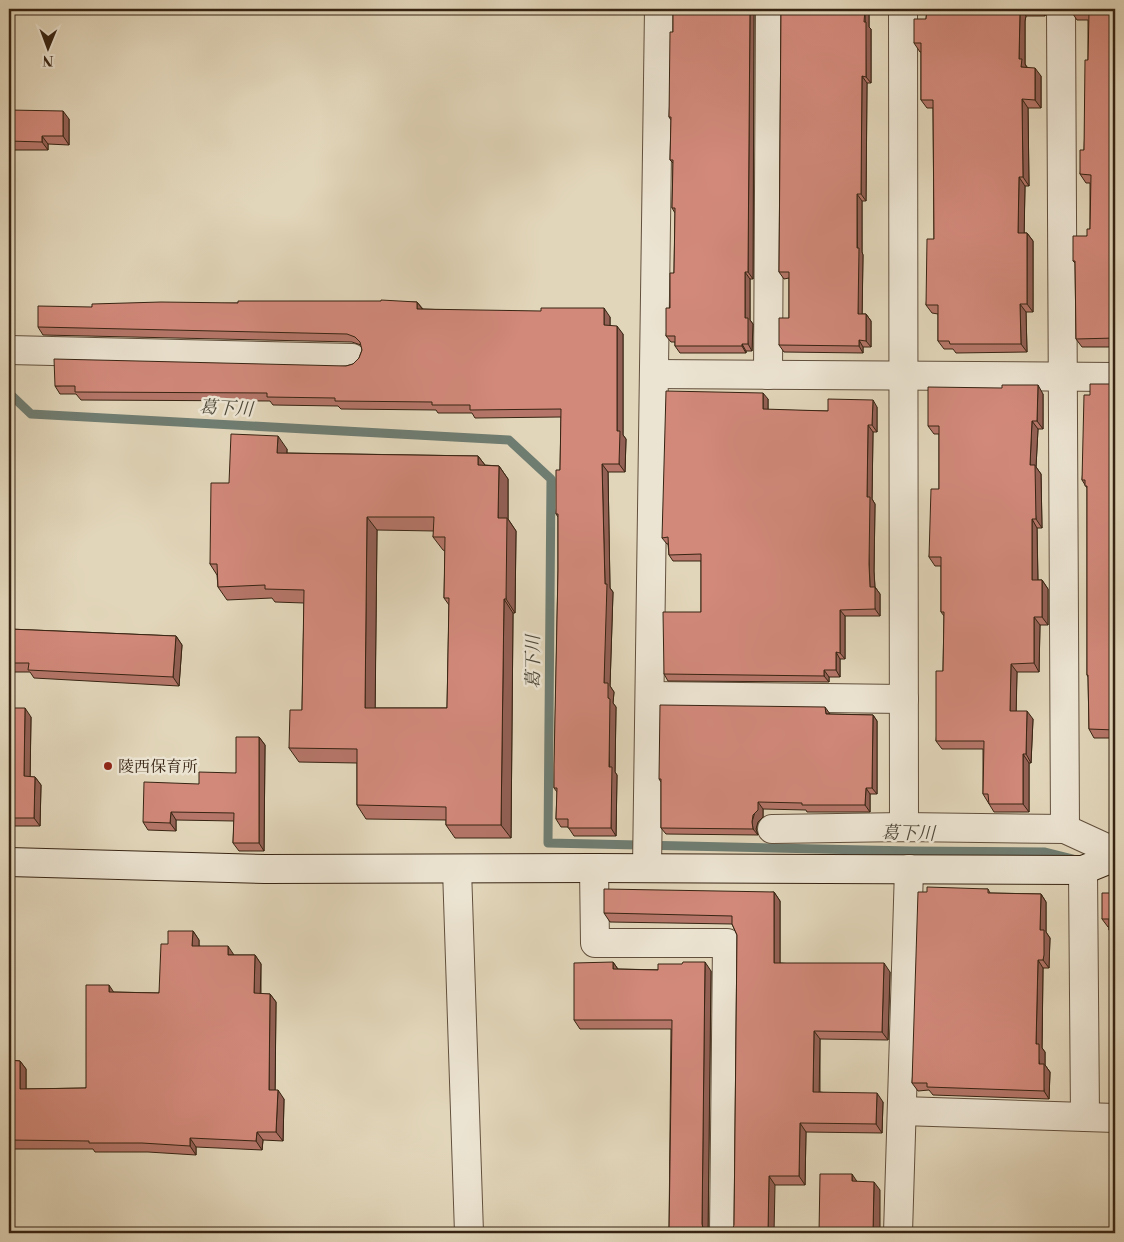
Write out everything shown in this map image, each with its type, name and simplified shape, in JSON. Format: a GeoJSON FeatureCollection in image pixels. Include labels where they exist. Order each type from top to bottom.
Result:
{"type":"FeatureCollection","features":[{"type":"Feature","properties":{"kind":"street"},"geometry":{"type":"LineString","coordinates":[[647,868],[659,9]]}},
{"type":"Feature","properties":{"kind":"street"},"geometry":{"type":"LineString","coordinates":[[768,376],[770,9]]}},
{"type":"Feature","properties":{"kind":"street"},"geometry":{"type":"LineString","coordinates":[[903,9],[905,376],[904,827]]}},
{"type":"Feature","properties":{"kind":"street"},"geometry":{"type":"LineString","coordinates":[[1061,9],[1065,829]]}},
{"type":"Feature","properties":{"kind":"street"},"geometry":{"type":"LineString","coordinates":[[9,350],[352,358]]}},
{"type":"Feature","properties":{"kind":"street"},"geometry":{"type":"LineString","coordinates":[[654,374],[1115,377]]}},
{"type":"Feature","properties":{"kind":"street"},"geometry":{"type":"LineString","coordinates":[[650,696],[904,699]]}},
{"type":"Feature","properties":{"kind":"street"},"geometry":{"type":"LineString","coordinates":[[772,829],[904,827],[1065,829],[1115,852]]}},
{"type":"Feature","properties":{"kind":"street"},"geometry":{"type":"LineString","coordinates":[[9,862],[265,869],[1083,870],[1115,858]]}},
{"type":"Feature","properties":{"kind":"street"},"geometry":{"type":"LineString","coordinates":[[457,868],[469,1233]]}},
{"type":"Feature","properties":{"kind":"street"},"geometry":{"type":"LineString","coordinates":[[594,868],[595,943],[728,942],[724,1233]]}},
{"type":"Feature","properties":{"kind":"street"},"geometry":{"type":"LineString","coordinates":[[898,1233],[909,869]]}},
{"type":"Feature","properties":{"kind":"street"},"geometry":{"type":"LineString","coordinates":[[1083,870],[1084,1117]]}},
{"type":"Feature","properties":{"kind":"street"},"geometry":{"type":"LineString","coordinates":[[902,1111],[1115,1118]]}},
{"type":"Feature","properties":{"kind":"building"},"geometry":{"type":"Polygon","coordinates":[[[673,9],[750,9],[748,272],[745,272],[745,318],[748,318],[748,344],[742,344],[742,346],[675,346],[675,336],[666,336],[666,308],[670,308],[670,273],[674,273],[675,208],[672,208],[673,160],[670,160],[671,117],[669,117],[670,32],[673,32],[673,9]]]}},
{"type":"Feature","properties":{"kind":"building"},"geometry":{"type":"Polygon","coordinates":[[[781,9],[865,9],[866,77],[862,76],[861,194],[857,194],[857,248],[859,248],[858,314],[866,314],[866,341],[859,340],[859,346],[779,345],[779,318],[789,318],[789,272],[779,272],[781,9]]]}},
{"type":"Feature","properties":{"kind":"building"},"geometry":{"type":"Polygon","coordinates":[[[927,9],[1020,9],[1019,59],[1022,59],[1021,67],[1035,68],[1035,100],[1022,99],[1023,177],[1019,177],[1018,233],[1027,233],[1027,304],[1020,304],[1021,344],[950,344],[949,341],[938,341],[938,305],[926,305],[927,239],[934,239],[933,100],[921,100],[921,43],[914,43],[914,19],[926,19],[927,9]]]}},
{"type":"Feature","properties":{"kind":"building"},"geometry":{"type":"Polygon","coordinates":[[[1071,9],[1115,9],[1115,338],[1076,339],[1073,236],[1087,236],[1087,229],[1090,229],[1091,175],[1080,174],[1080,150],[1084,150],[1085,60],[1088,60],[1089,12],[1071,11],[1071,9]]]}},
{"type":"Feature","properties":{"kind":"building"},"geometry":{"type":"Polygon","coordinates":[[[9,110],[63,111],[63,136],[42,136],[42,142],[9,141],[9,110]]]}},
{"type":"Feature","properties":{"kind":"building"},"geometry":{"type":"Polygon","coordinates":[[[381,300],[417,302],[417,309],[541,311],[541,308],[604,308],[604,325],[617,326],[617,431],[620,431],[619,464],[602,464],[605,584],[607,584],[604,683],[608,683],[608,698],[610,699],[609,767],[612,767],[611,828],[568,828],[568,819],[556,819],[557,788],[554,788],[554,764],[558,514],[556,514],[556,470],[560,470],[561,409],[470,410],[470,405],[432,405],[432,402],[335,401],[335,398],[267,397],[267,393],[75,392],[75,386],[55,386],[54,359],[346,366],[353,364],[359,358],[362,350],[360,342],[355,337],[347,334],[38,327],[38,306],[92,307],[92,304],[161,302],[238,303],[238,301],[381,300]]]}},
{"type":"Feature","properties":{"kind":"building"},"geometry":{"type":"Polygon","coordinates":[[[1090,384],[1115,384],[1115,730],[1089,729],[1087,675],[1087,486],[1085,486],[1085,480],[1082,480],[1084,395],[1090,395],[1090,384]]]}},
{"type":"Feature","properties":{"kind":"building"},"geometry":{"type":"Polygon","coordinates":[[[1002,385],[1038,385],[1037,421],[1032,421],[1030,465],[1035,465],[1036,519],[1032,519],[1032,580],[1042,580],[1042,617],[1034,617],[1034,663],[1011,664],[1010,711],[1027,711],[1026,754],[1023,754],[1023,804],[989,804],[988,794],[983,794],[984,741],[936,741],[936,671],[943,671],[944,612],[941,612],[941,557],[929,557],[931,489],[939,489],[939,426],[928,426],[928,387],[1002,388],[1002,385]]]}},
{"type":"Feature","properties":{"kind":"building"},"geometry":{"type":"Polygon","coordinates":[[[666,391],[763,393],[763,409],[828,411],[828,399],[873,400],[872,425],[868,425],[867,497],[870,497],[870,587],[875,587],[875,609],[840,610],[840,653],[836,652],[836,670],[824,670],[824,676],[664,674],[663,612],[701,612],[701,554],[669,555],[668,537],[662,538],[666,391]]]}},
{"type":"Feature","properties":{"kind":"building"},"geometry":{"type":"Polygon","coordinates":[[[231,434],[278,436],[277,453],[478,456],[478,465],[499,466],[498,518],[507,518],[501,825],[446,825],[446,807],[357,805],[357,749],[289,748],[290,710],[302,710],[304,590],[265,589],[265,585],[218,587],[217,564],[210,564],[211,483],[229,483],[231,434]],[[367,517],[365,708],[447,708],[449,598],[444,598],[445,537],[433,537],[434,517],[367,517]]]}},
{"type":"Feature","properties":{"kind":"building"},"geometry":{"type":"Polygon","coordinates":[[[9,629],[176,636],[173,677],[28,670],[29,663],[9,663],[9,629]]]}},
{"type":"Feature","properties":{"kind":"building"},"geometry":{"type":"Polygon","coordinates":[[[660,705],[825,707],[826,714],[873,715],[872,788],[866,788],[865,805],[802,805],[802,803],[758,802],[758,810],[753,815],[753,829],[661,828],[661,779],[659,779],[660,705]]]}},
{"type":"Feature","properties":{"kind":"building"},"geometry":{"type":"Polygon","coordinates":[[[9,708],[25,708],[24,776],[35,777],[34,818],[9,818],[9,708]]]}},
{"type":"Feature","properties":{"kind":"building"},"geometry":{"type":"Polygon","coordinates":[[[236,737],[259,737],[259,843],[233,843],[234,813],[171,812],[170,823],[143,822],[144,782],[199,784],[199,772],[236,773],[236,737]]]}},
{"type":"Feature","properties":{"kind":"building"},"geometry":{"type":"Polygon","coordinates":[[[927,887],[988,889],[988,893],[1041,894],[1040,930],[1044,930],[1044,955],[1043,960],[1038,960],[1036,1044],[1039,1044],[1039,1064],[1044,1064],[1044,1091],[927,1087],[927,1083],[912,1083],[918,892],[927,892],[927,887]]]}},
{"type":"Feature","properties":{"kind":"building"},"geometry":{"type":"Polygon","coordinates":[[[604,889],[774,892],[774,963],[884,963],[882,1032],[814,1031],[813,1092],[877,1093],[876,1124],[800,1123],[799,1176],[769,1176],[768,1233],[731,1233],[734,1225],[737,935],[732,924],[732,916],[604,913],[604,889]]]}},
{"type":"Feature","properties":{"kind":"building"},"geometry":{"type":"Polygon","coordinates":[[[1102,893],[1115,893],[1115,930],[1109,930],[1109,919],[1102,919],[1102,893]]]}},
{"type":"Feature","properties":{"kind":"building"},"geometry":{"type":"Polygon","coordinates":[[[168,931],[193,931],[192,946],[228,946],[228,955],[255,955],[254,993],[270,994],[269,1090],[278,1090],[276,1132],[257,1132],[256,1141],[190,1138],[190,1146],[142,1143],[89,1143],[89,1141],[9,1140],[9,1060],[20,1061],[20,1089],[86,1088],[86,985],[109,985],[109,992],[159,993],[161,944],[168,944],[168,931]]]}},
{"type":"Feature","properties":{"kind":"building"},"geometry":{"type":"Polygon","coordinates":[[[1115,950],[1115,1034],[1114,1034],[1115,950]]]}},
{"type":"Feature","properties":{"kind":"building"},"geometry":{"type":"Polygon","coordinates":[[[613,962],[613,969],[658,970],[658,964],[705,962],[702,1224],[706,1233],[669,1233],[672,1020],[574,1020],[574,963],[613,962]]]}},
{"type":"Feature","properties":{"kind":"building"},"geometry":{"type":"Polygon","coordinates":[[[820,1174],[852,1174],[852,1181],[874,1182],[873,1233],[819,1233],[820,1174]]]}},
{"type":"Feature","properties":{"kind":"waterway","name":"葛下川"},"geometry":{"type":"LineString","coordinates":[[9,393],[31,414],[509,440],[551,479],[548,843],[1045,852],[1073,859]]}},
{"type":"Feature","properties":{"kind":"place","name":"陵西保育所"},"geometry":{"type":"Point","coordinates":[108,766]}}]}
